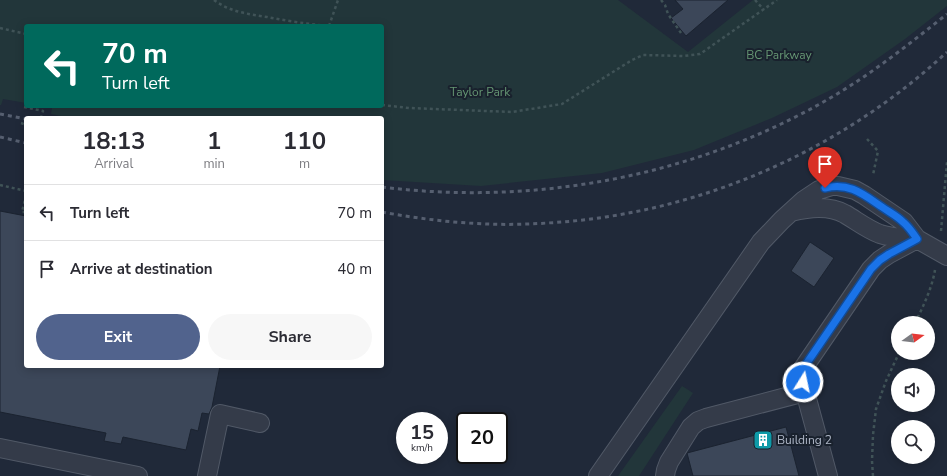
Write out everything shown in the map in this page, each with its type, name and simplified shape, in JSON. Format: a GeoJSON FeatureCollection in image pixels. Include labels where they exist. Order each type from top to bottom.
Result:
{"type":"FeatureCollection","features":[{"type":"Feature","properties":{"kind":"lane"},"geometry":{"type":"LineString","coordinates":[[598,476],[761,242],[790,212],[819,190],[832,186],[844,187],[864,194],[904,222],[917,239],[947,256]]}},
{"type":"Feature","properties":{"kind":"lane"},"geometry":{"type":"LineString","coordinates":[[790,212],[806,209],[832,209],[880,234],[894,238],[917,239]]}},
{"type":"Feature","properties":{"kind":"lane"},"geometry":{"type":"LineString","coordinates":[[828,476],[800,373],[871,269],[889,254],[917,239]]}},
{"type":"Feature","properties":{"kind":"lane"},"geometry":{"type":"LineString","coordinates":[[665,476],[669,462],[692,427],[698,421],[805,392]]}},
{"type":"Feature","properties":{"kind":"lane"},"geometry":{"type":"LineString","coordinates":[[207,476],[220,414],[260,423]]}},
{"type":"Feature","properties":{"kind":"lane"},"geometry":{"type":"LineString","coordinates":[[0,448],[138,476]]}},
{"type":"Feature","properties":{"kind":"path"},"geometry":{"type":"LineString","coordinates":[[214,0],[218,1],[222,6],[235,11],[310,24]]}},
{"type":"Feature","properties":{"kind":"path"},"geometry":{"type":"LineString","coordinates":[[330,24],[338,0]]}},
{"type":"Feature","properties":{"kind":"path"},"geometry":{"type":"LineString","coordinates":[[661,0],[665,5],[668,14],[681,33]]}},
{"type":"Feature","properties":{"kind":"path"},"geometry":{"type":"LineString","coordinates":[[755,0],[764,10]]}},
{"type":"Feature","properties":{"kind":"path"},"geometry":{"type":"LineString","coordinates":[[384,105],[409,108],[512,112],[562,104],[632,60],[643,55],[684,56],[700,54],[777,0]]}},
{"type":"Feature","properties":{"kind":"path"},"geometry":{"type":"LineString","coordinates":[[0,28],[24,34]]}},
{"type":"Feature","properties":{"kind":"path"},"geometry":{"type":"LineString","coordinates":[[29,108],[43,111],[42,116]]}},
{"type":"Feature","properties":{"kind":"path"},"geometry":{"type":"LineString","coordinates":[[867,139],[878,151],[873,175]]}},
{"type":"Feature","properties":{"kind":"path"},"geometry":{"type":"LineString","coordinates":[[0,185],[24,190]]}},
{"type":"Feature","properties":{"kind":"path"},"geometry":{"type":"LineString","coordinates":[[24,204],[22,212],[24,212]]}},
{"type":"Feature","properties":{"kind":"path"},"geometry":{"type":"LineString","coordinates":[[873,476],[873,448],[876,409],[886,381],[896,360]]}},
{"type":"Feature","properties":{"kind":"green space","name":"Taylor Park"},"geometry":{"type":"Polygon","coordinates":[[[0,0],[618,0],[688,52],[753,0],[947,0],[947,6],[905,39],[837,87],[772,118],[694,150],[602,173],[481,186],[384,180],[384,116],[61,116],[51,114],[52,108],[384,108],[384,24],[24,24],[24,103],[3,99],[0,105],[0,0]]]}},
{"type":"Feature","properties":{"kind":"green space"},"geometry":{"type":"Polygon","coordinates":[[[682,386],[693,393],[639,476],[618,476],[682,386]]]}},
{"type":"Feature","properties":{"kind":"building"},"geometry":{"type":"Polygon","coordinates":[[[675,0],[728,0],[686,36],[671,18],[683,9],[675,0]]]}},
{"type":"Feature","properties":{"kind":"building"},"geometry":{"type":"Polygon","coordinates":[[[0,211],[24,216],[24,368],[220,368],[212,407],[209,414],[202,413],[198,431],[191,429],[186,450],[123,437],[121,444],[104,441],[106,433],[0,412],[0,211]]]}},
{"type":"Feature","properties":{"kind":"building"},"geometry":{"type":"Polygon","coordinates":[[[810,242],[834,258],[814,287],[791,271],[810,242]]]}},
{"type":"Feature","properties":{"kind":"building","name":"Building 2"},"geometry":{"type":"Polygon","coordinates":[[[786,427],[799,476],[693,476],[687,453],[786,427]]]}},
{"type":"Feature","properties":{"kind":"railway"},"geometry":{"type":"LineString","coordinates":[[384,187],[439,192],[497,192],[554,188],[611,180],[666,167],[721,149],[774,127],[825,101],[873,71],[947,14]]}},
{"type":"Feature","properties":{"kind":"railway"},"geometry":{"type":"LineString","coordinates":[[384,212],[464,223],[547,223],[602,217],[657,207],[710,192],[762,172],[812,148],[859,120],[905,88],[947,52]]}},
{"type":"Feature","properties":{"kind":"railway"},"geometry":{"type":"LineString","coordinates":[[0,114],[24,119]]}},
{"type":"Feature","properties":{"kind":"railway"},"geometry":{"type":"LineString","coordinates":[[0,137],[24,143]]}},
{"type":"Feature","properties":{"kind":"place","name":"Building 2"},"geometry":{"type":"Point","coordinates":[763,440]}},
{"type":"Feature","properties":{"kind":"route"},"geometry":{"type":"LineString","coordinates":[[803,382],[800,373],[871,269],[889,254],[917,239],[904,222],[864,194],[838,186],[825,188]]}},
{"type":"Feature","properties":{"kind":"park label","name":"BC Parkway"},"geometry":{"type":"Point","coordinates":[779,55]}}]}
